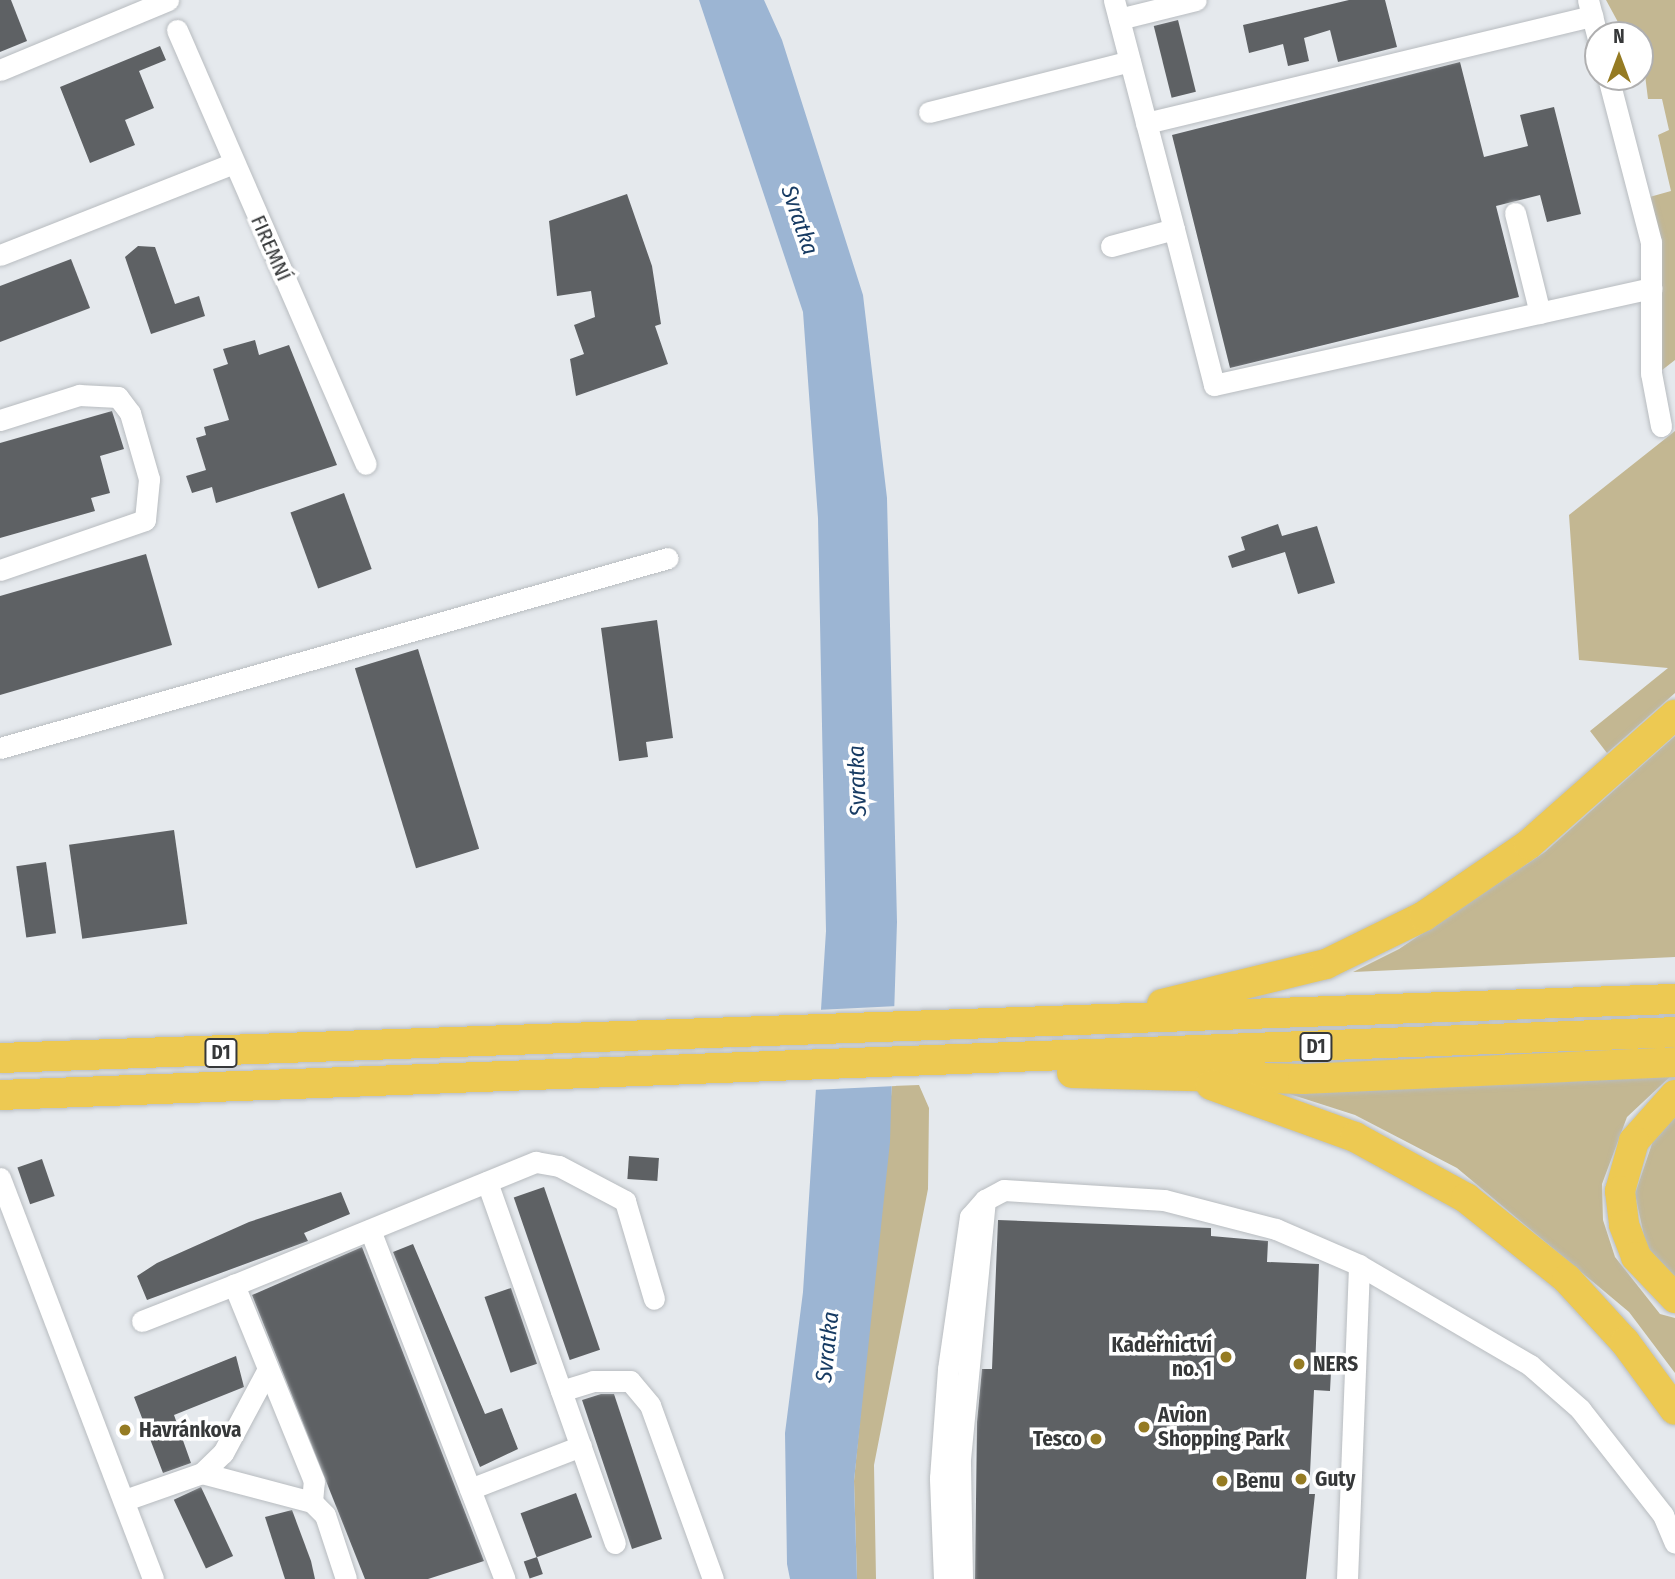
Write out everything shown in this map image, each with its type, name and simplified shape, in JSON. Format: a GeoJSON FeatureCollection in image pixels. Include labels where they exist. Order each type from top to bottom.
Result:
{"type":"FeatureCollection","features":[{"type":"Feature","properties":{"kind":"highway"},"geometry":{"type":"LineString","coordinates":[[1062,1023],[1270,982],[1375,943],[1509,859],[1675,715]]}},
{"type":"Feature","properties":{"kind":"highway","name":"D1"},"geometry":{"type":"LineString","coordinates":[[2,1058],[678,1038],[1675,999]]}},
{"type":"Feature","properties":{"kind":"highway","name":"D1"},"geometry":{"type":"LineString","coordinates":[[4,1095],[1675,1032]]}},
{"type":"Feature","properties":{"kind":"highway"},"geometry":{"type":"LineString","coordinates":[[957,1060],[1052,1073],[1303,1080],[1675,1062]]}},
{"type":"Feature","properties":{"kind":"highway"},"geometry":{"type":"LineString","coordinates":[[1195,1078],[1355,1137],[1466,1198],[1567,1279],[1625,1342],[1675,1410]]}},
{"type":"Feature","properties":{"kind":"highway"},"geometry":{"type":"LineString","coordinates":[[1675,1095],[1634,1141],[1620,1191],[1624,1225],[1636,1257],[1675,1298]]}},
{"type":"Feature","properties":{"kind":"street"},"geometry":{"type":"LineString","coordinates":[[0,70],[168,0]]}},
{"type":"Feature","properties":{"kind":"street"},"geometry":{"type":"LineString","coordinates":[[1196,0],[1116,9],[1214,385],[1651,288]]}},
{"type":"Feature","properties":{"kind":"street"},"geometry":{"type":"LineString","coordinates":[[1146,123],[1590,8]]}},
{"type":"Feature","properties":{"kind":"street","name":"FIREMNÍ"},"geometry":{"type":"LineString","coordinates":[[177,30],[366,464]]}},
{"type":"Feature","properties":{"kind":"street"},"geometry":{"type":"LineString","coordinates":[[929,112],[1130,61]]}},
{"type":"Feature","properties":{"kind":"street"},"geometry":{"type":"LineString","coordinates":[[1612,91],[1651,242],[1651,373],[1661,426]]}},
{"type":"Feature","properties":{"kind":"street"},"geometry":{"type":"LineString","coordinates":[[0,255],[233,163]]}},
{"type":"Feature","properties":{"kind":"street"},"geometry":{"type":"LineString","coordinates":[[1515,213],[1540,313]]}},
{"type":"Feature","properties":{"kind":"street"},"geometry":{"type":"LineString","coordinates":[[1111,246],[1174,229]]}},
{"type":"Feature","properties":{"kind":"street"},"geometry":{"type":"LineString","coordinates":[[0,420],[79,395],[118,397],[130,413],[149,479],[145,520],[0,570]]}},
{"type":"Feature","properties":{"kind":"street"},"geometry":{"type":"LineString","coordinates":[[0,748],[668,558]]}},
{"type":"Feature","properties":{"kind":"street"},"geometry":{"type":"LineString","coordinates":[[142,1321],[536,1162],[559,1166],[625,1201],[654,1299]]}},
{"type":"Feature","properties":{"kind":"street"},"geometry":{"type":"LineString","coordinates":[[0,1178],[153,1579]]}},
{"type":"Feature","properties":{"kind":"street"},"geometry":{"type":"LineString","coordinates":[[487,1182],[615,1543]]}},
{"type":"Feature","properties":{"kind":"street"},"geometry":{"type":"LineString","coordinates":[[944,1579],[940,1478],[948,1369],[970,1217],[985,1200],[1004,1190],[1164,1200],[1276,1229],[1359,1265],[1530,1365],[1580,1409],[1662,1515],[1675,1543]]}},
{"type":"Feature","properties":{"kind":"street"},"geometry":{"type":"LineString","coordinates":[[962,1579],[960,1459],[985,1200]]}},
{"type":"Feature","properties":{"kind":"street"},"geometry":{"type":"LineString","coordinates":[[370,1230],[505,1579]]}},
{"type":"Feature","properties":{"kind":"street"},"geometry":{"type":"LineString","coordinates":[[1347,1579],[1359,1265]]}},
{"type":"Feature","properties":{"kind":"street"},"geometry":{"type":"LineString","coordinates":[[233,1285],[314,1481],[312,1502]]}},
{"type":"Feature","properties":{"kind":"street"},"geometry":{"type":"LineString","coordinates":[[125,1500],[202,1473],[223,1453],[268,1369]]}},
{"type":"Feature","properties":{"kind":"street"},"geometry":{"type":"LineString","coordinates":[[561,1391],[593,1381],[630,1381],[650,1405],[713,1579]]}},
{"type":"Feature","properties":{"kind":"street"},"geometry":{"type":"LineString","coordinates":[[470,1489],[581,1446]]}},
{"type":"Feature","properties":{"kind":"street"},"geometry":{"type":"LineString","coordinates":[[202,1473],[312,1502],[325,1515],[345,1579]]}},
{"type":"Feature","properties":{"kind":"shaded area"},"geometry":{"type":"Polygon","coordinates":[[[1606,0],[1675,0],[1675,360],[1657,374],[1646,198],[1671,191],[1658,135],[1669,130],[1662,99],[1648,99],[1647,91],[1654,91],[1654,21],[1617,21],[1606,0]]]}},
{"type":"Feature","properties":{"kind":"shaded area"},"geometry":{"type":"Polygon","coordinates":[[[1675,431],[1675,693],[1607,753],[1590,731],[1668,668],[1579,660],[1569,515],[1675,431]]]}},
{"type":"Feature","properties":{"kind":"shaded area"},"geometry":{"type":"Polygon","coordinates":[[[1675,736],[1675,957],[1353,972],[1399,949],[1545,852],[1675,736]]]}},
{"type":"Feature","properties":{"kind":"shaded area"},"geometry":{"type":"Polygon","coordinates":[[[1673,1074],[1627,1117],[1602,1184],[1603,1220],[1615,1257],[1660,1314],[1675,1318],[1675,1373],[1629,1312],[1457,1168],[1355,1115],[1271,1088],[1673,1074]]]}},
{"type":"Feature","properties":{"kind":"shaded area"},"geometry":{"type":"Polygon","coordinates":[[[919,1085],[929,1108],[928,1189],[874,1465],[876,1579],[857,1579],[854,1481],[892,1086],[919,1085]]]}},
{"type":"Feature","properties":{"kind":"shaded area"},"geometry":{"type":"Polygon","coordinates":[[[1675,1108],[1675,1284],[1646,1245],[1635,1194],[1657,1129],[1675,1108]]]}},
{"type":"Feature","properties":{"kind":"water","name":"Svratka"},"geometry":{"type":"Polygon","coordinates":[[[699,0],[764,0],[782,40],[863,295],[887,498],[897,922],[890,1142],[854,1481],[857,1579],[790,1579],[787,1564],[785,1433],[803,1292],[826,931],[818,518],[803,312],[699,0]]]}},
{"type":"Feature","properties":{"kind":"pier"},"geometry":{"type":"Polygon","coordinates":[[[898,1006],[896,1086],[813,1090],[817,1010],[898,1006]]]}},
{"type":"Feature","properties":{"kind":"building"},"geometry":{"type":"Polygon","coordinates":[[[0,0],[11,0],[27,41],[0,52],[0,0]]]}},
{"type":"Feature","properties":{"kind":"building"},"geometry":{"type":"Polygon","coordinates":[[[1349,0],[1385,0],[1397,47],[1338,62],[1330,30],[1304,38],[1309,61],[1288,66],[1283,44],[1249,53],[1243,25],[1349,0]]]}},
{"type":"Feature","properties":{"kind":"building"},"geometry":{"type":"Polygon","coordinates":[[[1178,20],[1196,92],[1172,98],[1154,26],[1178,20]]]}},
{"type":"Feature","properties":{"kind":"building"},"geometry":{"type":"Polygon","coordinates":[[[160,46],[166,60],[139,71],[154,108],[125,120],[135,145],[90,163],[60,87],[160,46]]]}},
{"type":"Feature","properties":{"kind":"building"},"geometry":{"type":"Polygon","coordinates":[[[1460,62],[1484,157],[1528,146],[1520,115],[1554,107],[1581,214],[1547,222],[1540,195],[1496,206],[1519,297],[1230,368],[1172,135],[1460,62]]]}},
{"type":"Feature","properties":{"kind":"building"},"geometry":{"type":"Polygon","coordinates":[[[627,194],[652,266],[661,324],[655,326],[668,364],[576,396],[570,359],[584,354],[574,325],[595,317],[591,291],[557,296],[549,221],[627,194]]]}},
{"type":"Feature","properties":{"kind":"building"},"geometry":{"type":"Polygon","coordinates":[[[138,246],[155,247],[175,304],[199,296],[205,316],[151,334],[125,257],[138,246]]]}},
{"type":"Feature","properties":{"kind":"building"},"geometry":{"type":"Polygon","coordinates":[[[71,259],[90,308],[0,342],[0,286],[71,259]]]}},
{"type":"Feature","properties":{"kind":"building"},"geometry":{"type":"Polygon","coordinates":[[[255,340],[259,355],[289,345],[337,465],[216,503],[212,487],[192,493],[186,476],[206,470],[196,438],[206,435],[204,427],[229,420],[213,369],[228,364],[223,349],[255,340]]]}},
{"type":"Feature","properties":{"kind":"building"},"geometry":{"type":"Polygon","coordinates":[[[112,411],[124,449],[100,456],[110,493],[91,498],[95,511],[0,538],[0,443],[112,411]]]}},
{"type":"Feature","properties":{"kind":"building"},"geometry":{"type":"Polygon","coordinates":[[[344,493],[372,569],[318,589],[290,512],[344,493]]]}},
{"type":"Feature","properties":{"kind":"building"},"geometry":{"type":"Polygon","coordinates":[[[1278,524],[1282,536],[1317,526],[1335,583],[1298,594],[1285,552],[1232,568],[1228,556],[1245,550],[1241,537],[1278,524]]]}},
{"type":"Feature","properties":{"kind":"building"},"geometry":{"type":"Polygon","coordinates":[[[146,554],[172,645],[0,695],[0,596],[146,554]]]}},
{"type":"Feature","properties":{"kind":"building"},"geometry":{"type":"Polygon","coordinates":[[[657,620],[673,738],[646,742],[648,757],[619,761],[601,628],[657,620]]]}},
{"type":"Feature","properties":{"kind":"building"},"geometry":{"type":"Polygon","coordinates":[[[418,649],[479,849],[416,868],[355,668],[418,649]]]}},
{"type":"Feature","properties":{"kind":"building"},"geometry":{"type":"Polygon","coordinates":[[[174,830],[187,924],[82,939],[69,845],[174,830]]]}},
{"type":"Feature","properties":{"kind":"building"},"geometry":{"type":"Polygon","coordinates":[[[46,862],[56,933],[26,937],[16,866],[46,862]]]}},
{"type":"Feature","properties":{"kind":"building"},"geometry":{"type":"Polygon","coordinates":[[[629,1156],[659,1158],[657,1181],[627,1179],[629,1156]]]}},
{"type":"Feature","properties":{"kind":"building"},"geometry":{"type":"Polygon","coordinates":[[[42,1159],[55,1196],[30,1204],[17,1167],[42,1159]]]}},
{"type":"Feature","properties":{"kind":"building"},"geometry":{"type":"Polygon","coordinates":[[[544,1187],[600,1350],[570,1360],[514,1197],[544,1187]]]}},
{"type":"Feature","properties":{"kind":"building"},"geometry":{"type":"Polygon","coordinates":[[[341,1192],[350,1214],[304,1233],[308,1241],[147,1300],[137,1276],[157,1263],[249,1222],[341,1192]]]}},
{"type":"Feature","properties":{"kind":"building","name":"Avion Shopping Park"},"geometry":{"type":"Polygon","coordinates":[[[998,1220],[1211,1228],[1211,1236],[1268,1241],[1267,1262],[1319,1264],[1315,1370],[1331,1371],[1330,1391],[1314,1390],[1309,1494],[1315,1494],[1306,1579],[975,1579],[977,1422],[982,1369],[992,1369],[998,1220]]]}},
{"type":"Feature","properties":{"kind":"building"},"geometry":{"type":"Polygon","coordinates":[[[413,1244],[485,1414],[502,1408],[518,1449],[480,1467],[393,1252],[413,1244]]]}},
{"type":"Feature","properties":{"kind":"building"},"geometry":{"type":"Polygon","coordinates":[[[362,1247],[484,1561],[428,1579],[365,1579],[252,1295],[362,1247]]]}},
{"type":"Feature","properties":{"kind":"building"},"geometry":{"type":"Polygon","coordinates":[[[511,1288],[537,1364],[511,1373],[485,1297],[511,1288]]]}},
{"type":"Feature","properties":{"kind":"building"},"geometry":{"type":"Polygon","coordinates":[[[236,1356],[244,1387],[174,1415],[191,1463],[163,1473],[134,1397],[236,1356]]]}},
{"type":"Feature","properties":{"kind":"building"},"geometry":{"type":"Polygon","coordinates":[[[601,1394],[614,1394],[662,1539],[632,1549],[582,1400],[601,1394]]]}},
{"type":"Feature","properties":{"kind":"building"},"geometry":{"type":"Polygon","coordinates":[[[201,1487],[233,1556],[206,1569],[174,1500],[201,1487]]]}},
{"type":"Feature","properties":{"kind":"building"},"geometry":{"type":"Polygon","coordinates":[[[576,1493],[592,1537],[537,1557],[521,1513],[576,1493]]]}},
{"type":"Feature","properties":{"kind":"building"},"geometry":{"type":"Polygon","coordinates":[[[292,1510],[315,1579],[285,1579],[265,1517],[292,1510]]]}},
{"type":"Feature","properties":{"kind":"building"},"geometry":{"type":"Polygon","coordinates":[[[537,1557],[543,1574],[530,1579],[524,1562],[537,1557]]]}},
{"type":"Feature","properties":{"kind":"place","name":"Kadeřnictví no. 1"},"geometry":{"type":"Point","coordinates":[1226,1357]}},
{"type":"Feature","properties":{"kind":"place","name":"NERS"},"geometry":{"type":"Point","coordinates":[1299,1364]}},
{"type":"Feature","properties":{"kind":"place","name":"Avion Shopping Park"},"geometry":{"type":"Point","coordinates":[1144,1427]}},
{"type":"Feature","properties":{"kind":"place","name":"Havránkova"},"geometry":{"type":"Point","coordinates":[125,1430]}},
{"type":"Feature","properties":{"kind":"place","name":"Tesco"},"geometry":{"type":"Point","coordinates":[1096,1439]}},
{"type":"Feature","properties":{"kind":"place","name":"Guty"},"geometry":{"type":"Point","coordinates":[1301,1479]}},
{"type":"Feature","properties":{"kind":"place","name":"Benu"},"geometry":{"type":"Point","coordinates":[1222,1481]}}]}
